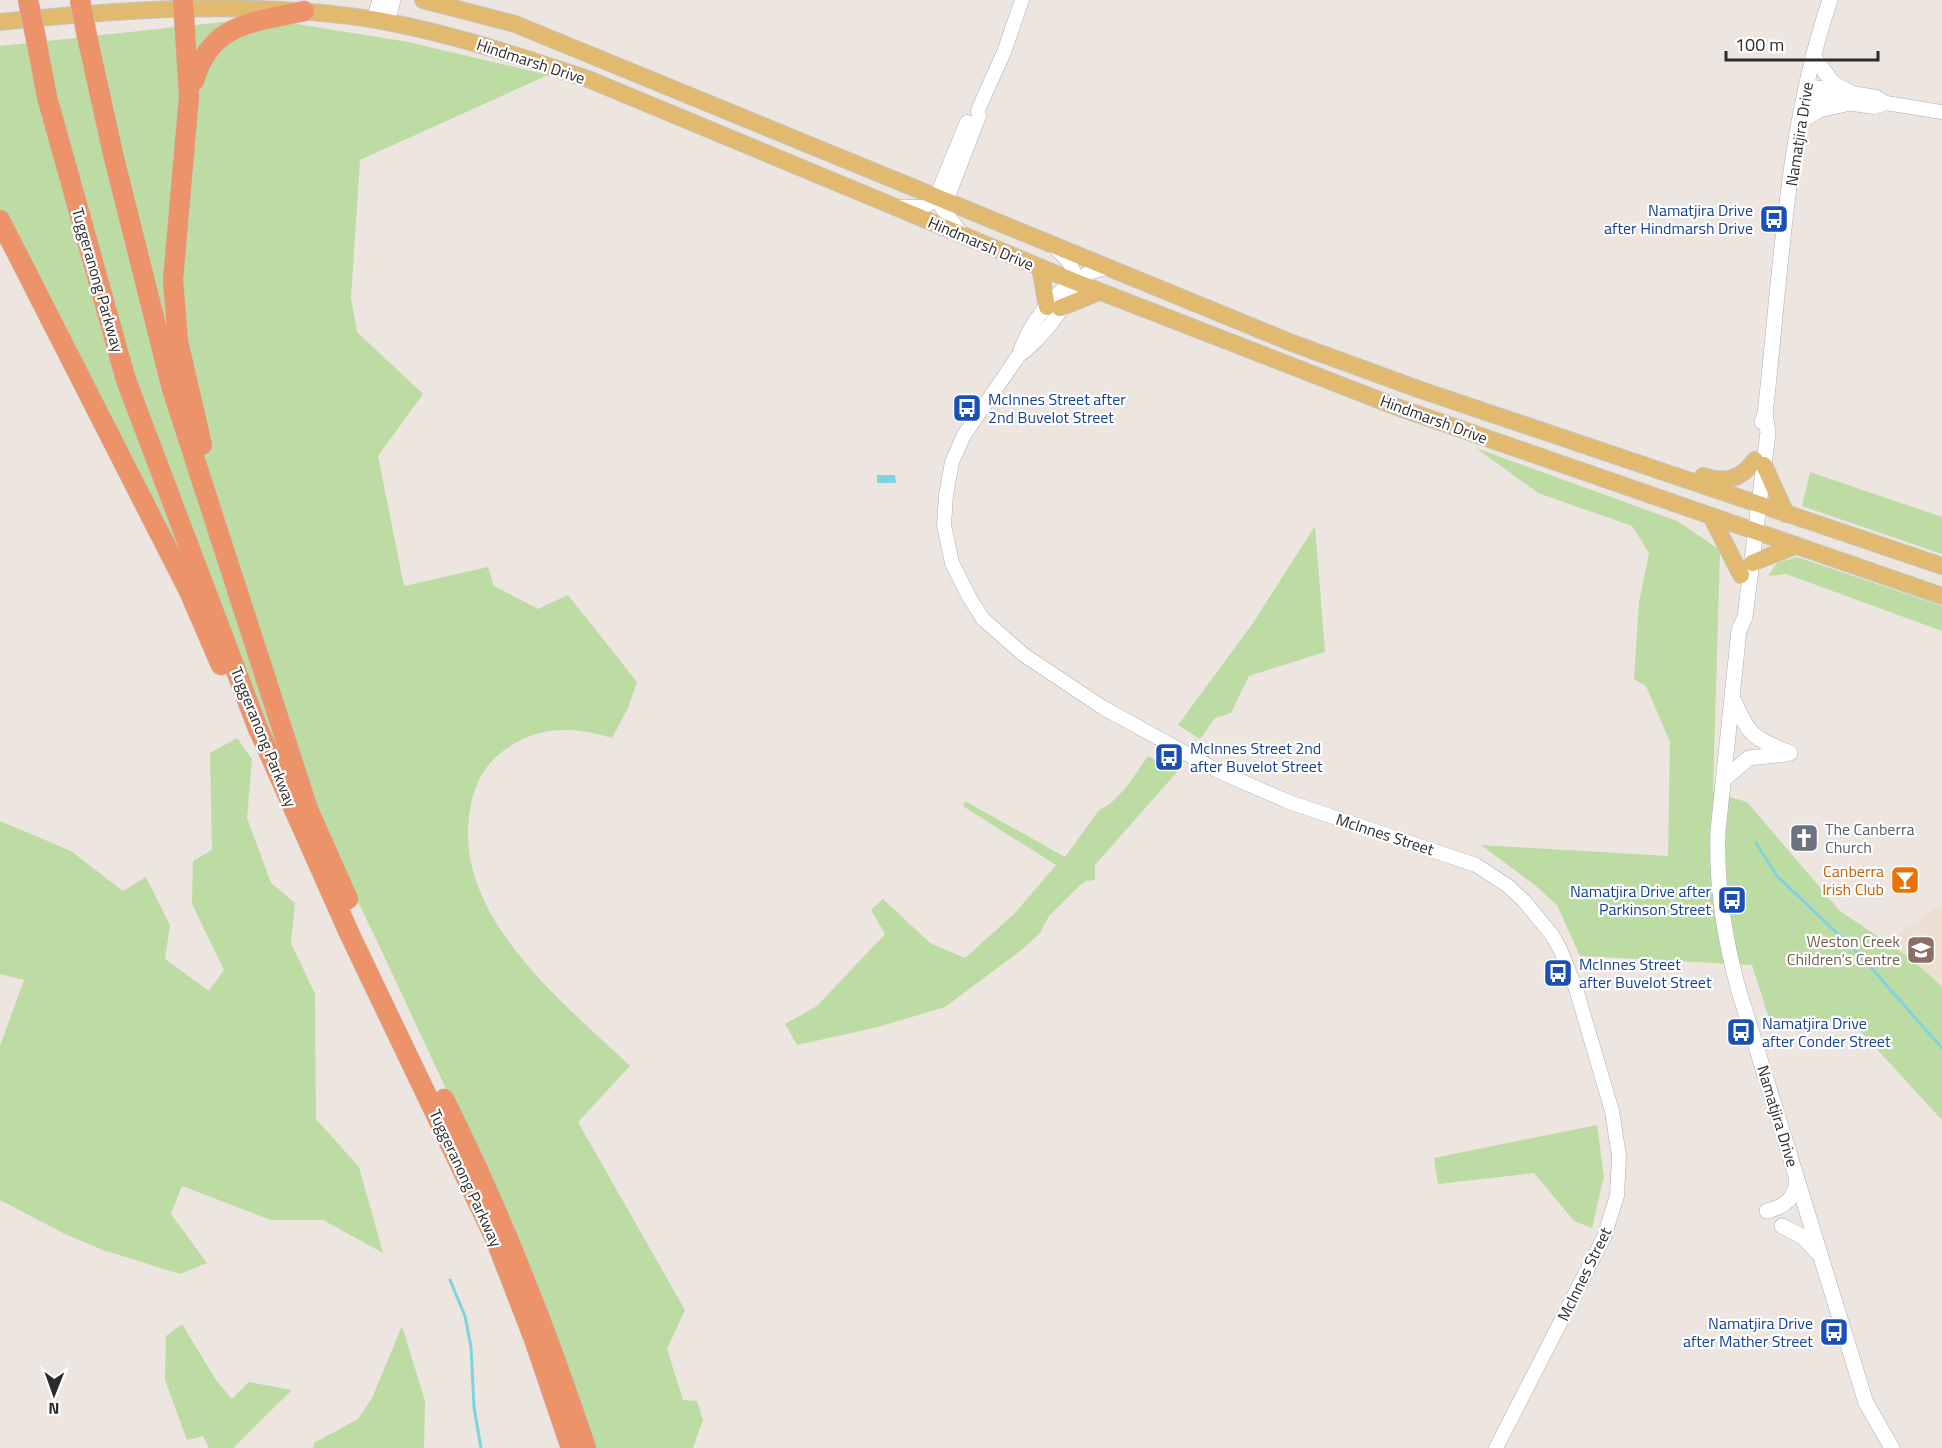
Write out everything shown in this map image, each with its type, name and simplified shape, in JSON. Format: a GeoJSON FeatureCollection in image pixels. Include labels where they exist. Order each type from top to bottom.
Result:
{"type":"FeatureCollection","features":[{"type":"Feature","properties":{"kind":"highway","name":"Tuggeranong Parkway"},"geometry":{"type":"LineString","coordinates":[[28,0],[47,97],[126,380],[257,726],[293,809],[356,932]]}},
{"type":"Feature","properties":{"kind":"highway","name":"Tuggeranong Parkway"},"geometry":{"type":"LineString","coordinates":[[80,0],[113,154],[172,389],[308,809],[356,932],[495,1238],[571,1448]]}},
{"type":"Feature","properties":{"kind":"highway"},"geometry":{"type":"LineString","coordinates":[[183,4],[189,96],[173,280],[178,341],[202,443],[269,688]]}},
{"type":"Feature","properties":{"kind":"highway"},"geometry":{"type":"LineString","coordinates":[[189,96],[202,57],[215,40],[250,24],[304,11]]}},
{"type":"Feature","properties":{"kind":"highway"},"geometry":{"type":"LineString","coordinates":[[0,220],[180,573],[249,730],[293,809]]}},
{"type":"Feature","properties":{"kind":"highway","name":"Tuggeranong Parkway"},"geometry":{"type":"LineString","coordinates":[[364,950],[480,1171],[509,1235],[550,1338],[586,1448]]}},
{"type":"Feature","properties":{"kind":"main road"},"geometry":{"type":"LineString","coordinates":[[380,0],[381,21]]}},
{"type":"Feature","properties":{"kind":"main road"},"geometry":{"type":"LineString","coordinates":[[381,21],[393,0]]}},
{"type":"Feature","properties":{"kind":"main road","name":"Hindmarsh Drive"},"geometry":{"type":"LineString","coordinates":[[423,0],[515,24],[1053,247],[1303,347],[1942,566]]}},
{"type":"Feature","properties":{"kind":"main road","name":"Namatjira Drive"},"geometry":{"type":"LineString","coordinates":[[1830,0],[1813,56],[1799,122],[1778,280],[1765,414],[1758,431],[1759,462],[1746,569],[1745,617],[1739,630],[1717,860],[1729,955],[1866,1403],[1892,1448]]}},
{"type":"Feature","properties":{"kind":"main road","name":"Hindmarsh Drive"},"geometry":{"type":"LineString","coordinates":[[0,22],[183,4],[304,11],[381,21],[506,52],[588,79],[1100,292],[1398,407],[1712,518],[1942,596]]}},
{"type":"Feature","properties":{"kind":"main road"},"geometry":{"type":"LineString","coordinates":[[1799,122],[1819,110],[1850,98],[1834,84],[1813,56]]}},
{"type":"Feature","properties":{"kind":"main road"},"geometry":{"type":"LineString","coordinates":[[1040,267],[1053,308],[1100,292]]}},
{"type":"Feature","properties":{"kind":"main road"},"geometry":{"type":"LineString","coordinates":[[1640,464],[1656,459],[1717,481],[1735,479],[1759,462],[1786,513]]}},
{"type":"Feature","properties":{"kind":"main road"},"geometry":{"type":"LineString","coordinates":[[1712,518],[1746,569],[1795,546]]}},
{"type":"Feature","properties":{"kind":"main road"},"geometry":{"type":"LineString","coordinates":[[1723,780],[1749,758],[1790,753],[1756,739],[1745,726],[1732,696]]}},
{"type":"Feature","properties":{"kind":"main road"},"geometry":{"type":"LineString","coordinates":[[1767,1211],[1784,1206],[1796,1189],[1797,1179]]}},
{"type":"Feature","properties":{"kind":"main road"},"geometry":{"type":"LineString","coordinates":[[1782,1226],[1803,1238],[1820,1255]]}},
{"type":"Feature","properties":{"kind":"street"},"geometry":{"type":"LineString","coordinates":[[894,207],[923,207],[949,194],[968,131],[979,116],[978,110],[1004,52],[1022,0]]}},
{"type":"Feature","properties":{"kind":"street"},"geometry":{"type":"LineString","coordinates":[[1806,92],[1850,98],[1876,96],[1886,103],[1942,112]]}},
{"type":"Feature","properties":{"kind":"street"},"geometry":{"type":"LineString","coordinates":[[941,200],[942,208],[962,234]]}},
{"type":"Feature","properties":{"kind":"street"},"geometry":{"type":"LineString","coordinates":[[1053,247],[1064,256],[1073,270],[1073,281]]}},
{"type":"Feature","properties":{"kind":"street","name":"McInnes Street"},"geometry":{"type":"LineString","coordinates":[[1106,268],[1092,270],[1073,281],[1053,308],[1024,340],[1019,355],[964,435],[952,462],[946,495],[944,525],[952,563],[983,619],[1024,656],[1092,701],[1163,743],[1218,771],[1289,802],[1476,865],[1508,886],[1524,901],[1552,935],[1576,989],[1612,1111],[1619,1156],[1617,1196],[1604,1237],[1496,1448]]}},
{"type":"Feature","properties":{"kind":"shaded area","name":"Weston Creek Children’s Centre"},"geometry":{"type":"Polygon","coordinates":[[[1942,904],[1942,987],[1887,941],[1942,904]]]}},
{"type":"Feature","properties":{"kind":"green space"},"geometry":{"type":"Polygon","coordinates":[[[260,18],[408,42],[548,75],[360,160],[351,298],[357,332],[423,394],[378,456],[404,586],[488,567],[494,586],[538,609],[568,595],[637,682],[628,708],[612,738],[580,731],[551,731],[537,734],[510,746],[491,762],[477,783],[472,799],[469,816],[469,854],[479,890],[497,924],[520,956],[575,1015],[630,1066],[578,1122],[685,1310],[667,1349],[683,1400],[697,1401],[703,1420],[693,1448],[586,1448],[524,1256],[377,941],[309,801],[233,681],[0,214],[0,46],[260,18]]]}},
{"type":"Feature","properties":{"kind":"green space"},"geometry":{"type":"Polygon","coordinates":[[[1476,448],[1677,521],[1720,550],[1713,792],[1747,802],[1840,911],[1913,960],[1942,987],[1942,1120],[1850,1020],[1769,1018],[1752,965],[1580,956],[1557,905],[1536,886],[1481,845],[1668,856],[1670,742],[1646,686],[1634,679],[1639,602],[1649,553],[1632,526],[1538,493],[1476,448]]]}},
{"type":"Feature","properties":{"kind":"green space"},"geometry":{"type":"Polygon","coordinates":[[[1810,472],[1942,517],[1942,554],[1802,506],[1810,472]]]}},
{"type":"Feature","properties":{"kind":"green space"},"geometry":{"type":"Polygon","coordinates":[[[1315,526],[1325,652],[1249,676],[1231,713],[1215,718],[1200,739],[1178,725],[1253,623],[1315,526]]]}},
{"type":"Feature","properties":{"kind":"green space"},"geometry":{"type":"Polygon","coordinates":[[[1797,557],[1942,606],[1942,631],[1786,574],[1768,576],[1777,563],[1797,557]]]}},
{"type":"Feature","properties":{"kind":"green space"},"geometry":{"type":"Polygon","coordinates":[[[237,738],[252,759],[247,818],[271,883],[295,903],[291,943],[315,994],[316,1119],[359,1167],[383,1253],[323,1220],[271,1220],[182,1186],[171,1214],[207,1263],[180,1274],[103,1250],[65,1234],[0,1200],[0,1046],[24,980],[0,974],[0,821],[71,851],[123,891],[146,877],[170,925],[165,959],[209,991],[224,970],[192,904],[193,861],[212,850],[210,753],[237,738]]]}},
{"type":"Feature","properties":{"kind":"green space"},"geometry":{"type":"Polygon","coordinates":[[[1148,756],[1177,772],[1095,865],[1095,880],[1086,881],[1078,887],[1049,916],[1040,933],[1024,948],[945,1007],[878,1027],[797,1045],[785,1024],[817,1006],[885,934],[871,910],[883,899],[930,943],[965,958],[1014,914],[1056,865],[963,806],[965,801],[1065,857],[1099,810],[1120,794],[1148,756]]]}},
{"type":"Feature","properties":{"kind":"green space"},"geometry":{"type":"Polygon","coordinates":[[[1597,1125],[1604,1176],[1592,1228],[1574,1221],[1534,1173],[1438,1184],[1434,1158],[1597,1125]]]}},
{"type":"Feature","properties":{"kind":"green space"},"geometry":{"type":"Polygon","coordinates":[[[182,1324],[216,1380],[232,1399],[249,1382],[292,1390],[233,1448],[209,1448],[203,1436],[187,1440],[165,1380],[166,1336],[182,1324]]]}},
{"type":"Feature","properties":{"kind":"green space"},"geometry":{"type":"Polygon","coordinates":[[[402,1326],[425,1401],[424,1448],[313,1448],[314,1443],[358,1419],[372,1398],[402,1326]]]}},
{"type":"Feature","properties":{"kind":"water"},"geometry":{"type":"Polygon","coordinates":[[[877,475],[895,475],[896,483],[877,483],[877,475]]]}},
{"type":"Feature","properties":{"kind":"waterway"},"geometry":{"type":"LineString","coordinates":[[1756,843],[1777,876],[1858,953],[1942,1048]]}},
{"type":"Feature","properties":{"kind":"waterway"},"geometry":{"type":"LineString","coordinates":[[450,1280],[465,1316],[471,1347],[474,1407],[481,1448]]}},
{"type":"Feature","properties":{"kind":"place","name":"Namatjira Drive after Hindmarsh Drive"},"geometry":{"type":"Point","coordinates":[1774,219]}},
{"type":"Feature","properties":{"kind":"place","name":"McInnes Street after 2nd Buvelot Street"},"geometry":{"type":"Point","coordinates":[967,408]}},
{"type":"Feature","properties":{"kind":"place","name":"McInnes Street 2nd after Buvelot Street"},"geometry":{"type":"Point","coordinates":[1169,757]}},
{"type":"Feature","properties":{"kind":"place","name":"The Canberra Church"},"geometry":{"type":"Point","coordinates":[1804,838]}},
{"type":"Feature","properties":{"kind":"place","name":"Canberra Irish Club"},"geometry":{"type":"Point","coordinates":[1905,880]}},
{"type":"Feature","properties":{"kind":"place","name":"Namatjira Drive after Parkinson Street"},"geometry":{"type":"Point","coordinates":[1732,900]}},
{"type":"Feature","properties":{"kind":"place","name":"Weston Creek Children’s Centre"},"geometry":{"type":"Point","coordinates":[1921,950]}},
{"type":"Feature","properties":{"kind":"place","name":"McInnes Street after Buvelot Street"},"geometry":{"type":"Point","coordinates":[1558,973]}},
{"type":"Feature","properties":{"kind":"place","name":"Namatjira Drive after Conder Street"},"geometry":{"type":"Point","coordinates":[1741,1032]}},
{"type":"Feature","properties":{"kind":"place","name":"Namatjira Drive after Mather Street"},"geometry":{"type":"Point","coordinates":[1834,1332]}}]}
